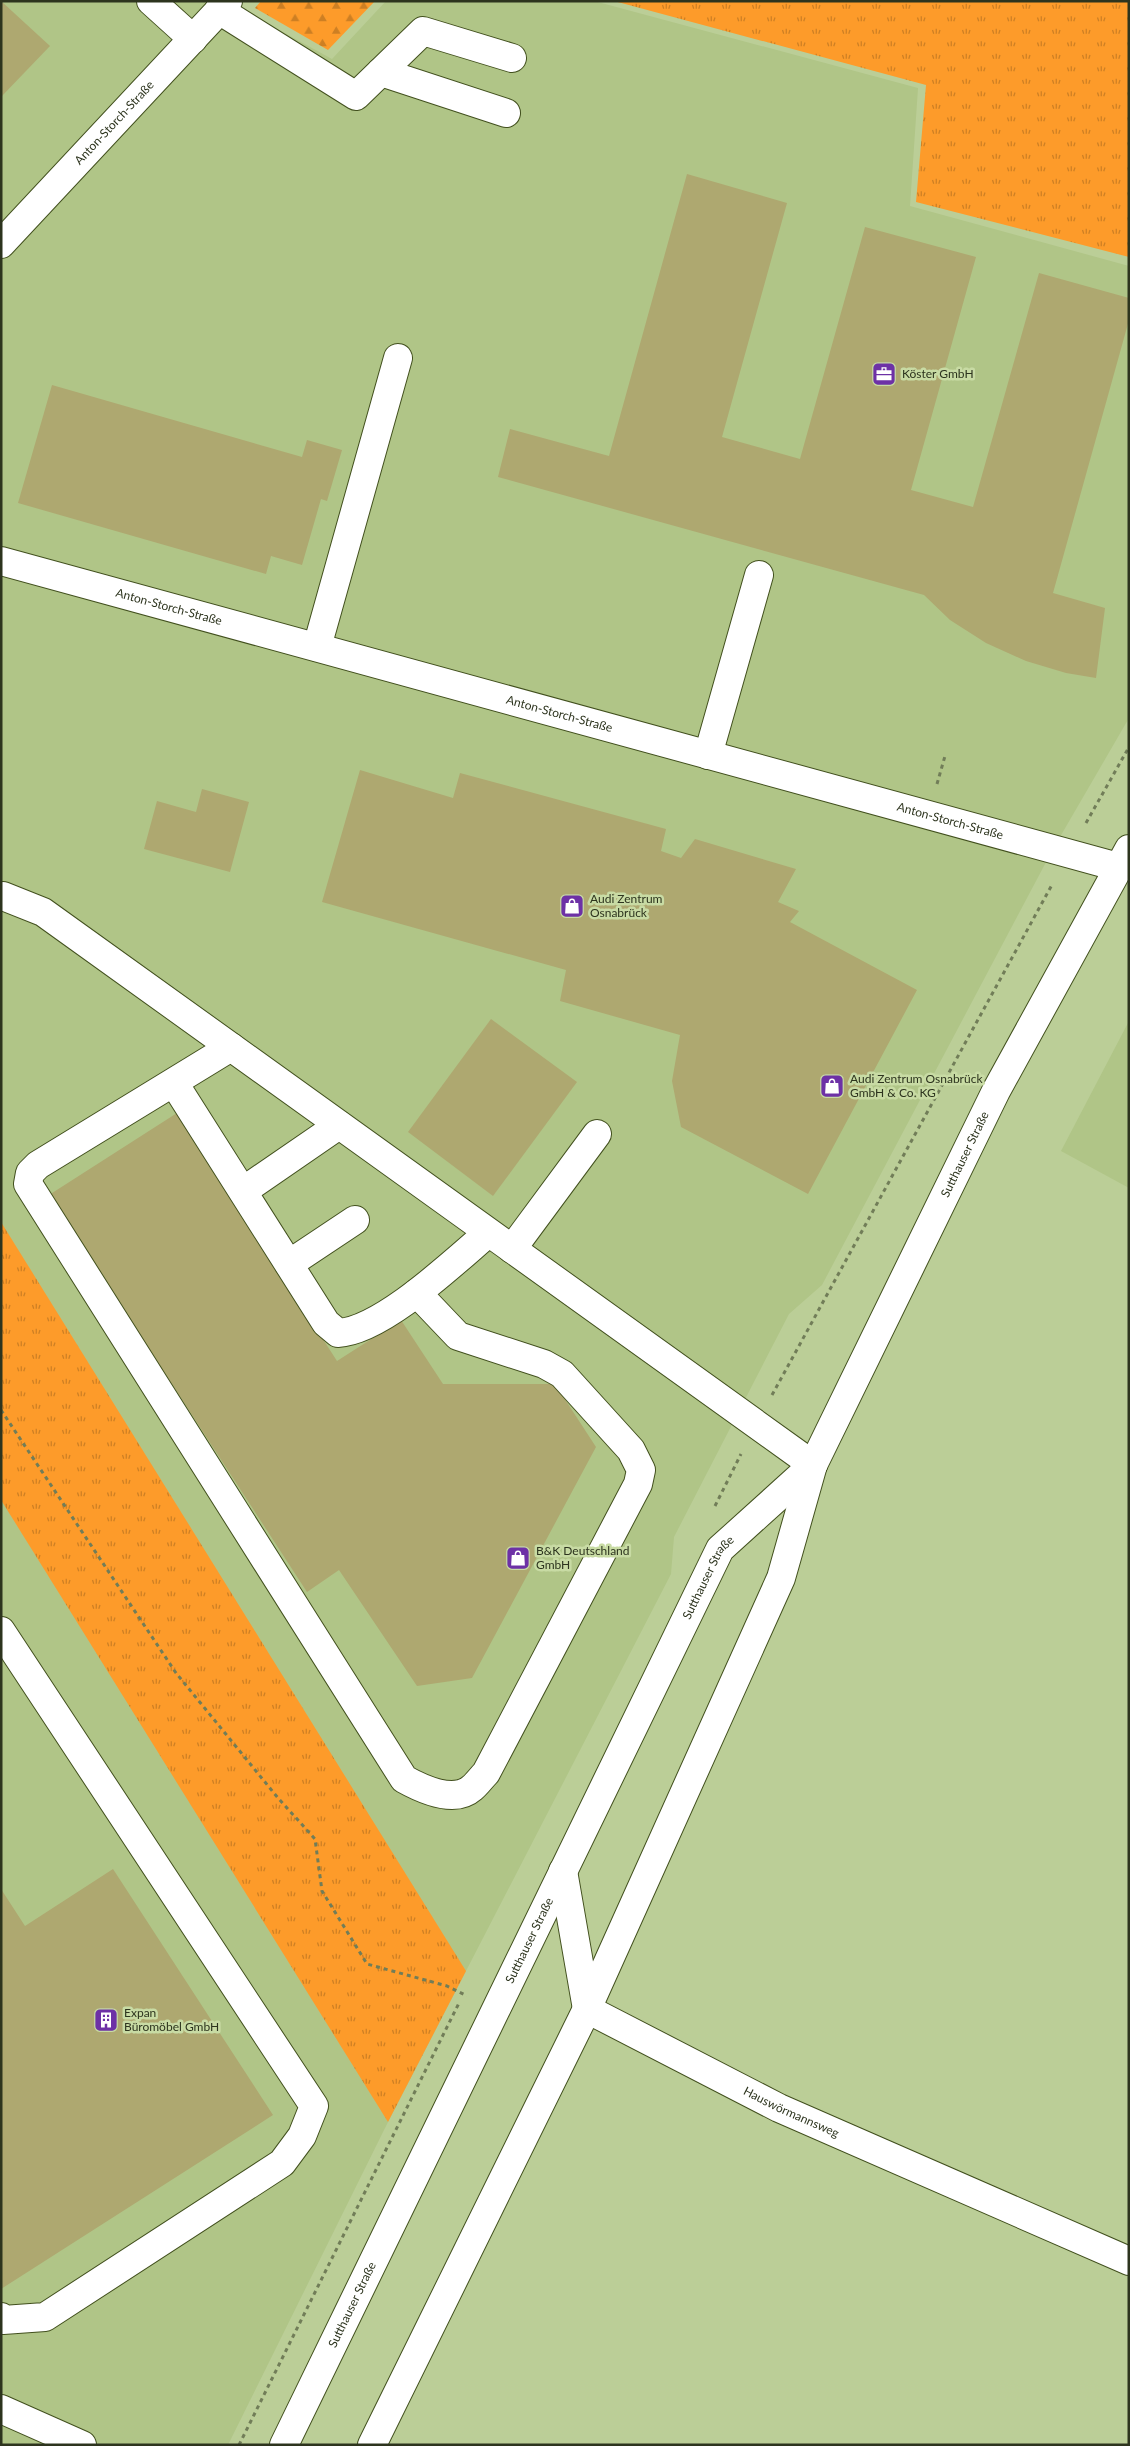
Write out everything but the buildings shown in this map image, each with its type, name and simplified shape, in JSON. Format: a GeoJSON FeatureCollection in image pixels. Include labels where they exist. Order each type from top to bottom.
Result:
{"type":"FeatureCollection","features":[{"type":"Feature","properties":{"kind":"street"},"geometry":{"type":"LineString","coordinates":[[151,1],[193,39]]}},
{"type":"Feature","properties":{"kind":"street"},"geometry":{"type":"LineString","coordinates":[[223,6],[356,96],[423,31],[512,58]]}},
{"type":"Feature","properties":{"kind":"street","name":"Anton-Storch-Straße"},"geometry":{"type":"LineString","coordinates":[[1,244],[223,6]]}},
{"type":"Feature","properties":{"kind":"street"},"geometry":{"type":"LineString","coordinates":[[381,72],[506,113]]}},
{"type":"Feature","properties":{"kind":"street"},"geometry":{"type":"LineString","coordinates":[[317,648],[398,358]]}},
{"type":"Feature","properties":{"kind":"street","name":"Anton-Storch-Straße"},"geometry":{"type":"LineString","coordinates":[[1,561],[708,755],[1123,858]]}},
{"type":"Feature","properties":{"kind":"street"},"geometry":{"type":"LineString","coordinates":[[708,755],[759,575]]}},
{"type":"Feature","properties":{"kind":"street","name":"Sutthauser Straße"},"geometry":{"type":"LineString","coordinates":[[372,2445],[586,2009],[781,1578],[812,1465],[996,1091],[1123,858]]}},
{"type":"Feature","properties":{"kind":"street"},"geometry":{"type":"LineString","coordinates":[[4,896],[42,912],[812,1465]]}},
{"type":"Feature","properties":{"kind":"street"},"geometry":{"type":"LineString","coordinates":[[231,1048],[38,1165],[30,1173],[28,1184],[404,1779],[424,1790],[449,1795],[471,1790],[486,1774],[638,1484],[641,1470],[631,1450],[562,1374],[544,1364],[458,1336],[418,1293]]}},
{"type":"Feature","properties":{"kind":"street"},"geometry":{"type":"LineString","coordinates":[[174,1083],[326,1323],[338,1332],[351,1332],[365,1326],[418,1293],[488,1233]]}},
{"type":"Feature","properties":{"kind":"street"},"geometry":{"type":"LineString","coordinates":[[243,1192],[339,1125]]}},
{"type":"Feature","properties":{"kind":"street"},"geometry":{"type":"LineString","coordinates":[[512,1249],[597,1134]]}},
{"type":"Feature","properties":{"kind":"street"},"geometry":{"type":"LineString","coordinates":[[289,1264],[355,1220]]}},
{"type":"Feature","properties":{"kind":"street","name":"Sutthauser Straße"},"geometry":{"type":"LineString","coordinates":[[284,2445],[720,1548],[812,1465]]}},
{"type":"Feature","properties":{"kind":"street"},"geometry":{"type":"LineString","coordinates":[[1,1631],[314,2106],[302,2136],[282,2163],[45,2318],[3,2320],[1,2317]]}},
{"type":"Feature","properties":{"kind":"street"},"geometry":{"type":"LineString","coordinates":[[563,1871],[586,2009]]}},
{"type":"Feature","properties":{"kind":"street","name":"Hauswörmannsweg"},"geometry":{"type":"LineString","coordinates":[[586,2009],[779,2108],[1129,2261]]}},
{"type":"Feature","properties":{"kind":"street"},"geometry":{"type":"LineString","coordinates":[[1,2409],[82,2445]]}},
{"type":"Feature","properties":{"kind":"path"},"geometry":{"type":"LineString","coordinates":[[1,1410],[176,1673],[278,1798],[315,1839],[322,1891],[367,1964],[447,1986],[495,2009]]}},
{"type":"Feature","properties":{"kind":"shaded area"},"geometry":{"type":"Polygon","coordinates":[[[1,1],[226,1],[332,59],[386,1],[594,1],[918,88],[910,206],[1129,266],[1129,718],[1053,849],[822,1285],[789,1314],[674,1537],[671,1574],[388,2122],[228,2445],[1,2445],[1,1]]]}},
{"type":"Feature","properties":{"kind":"shaded area"},"geometry":{"type":"Polygon","coordinates":[[[1129,1021],[1129,1188],[1061,1151],[1129,1021]]]}},
{"type":"Feature","properties":{"kind":"green space"},"geometry":{"type":"Polygon","coordinates":[[[261,1],[375,1],[328,50],[255,8],[261,1]]]}},
{"type":"Feature","properties":{"kind":"green space"},"geometry":{"type":"Polygon","coordinates":[[[614,1],[1129,1],[1129,257],[916,202],[926,85],[614,1]]]}},
{"type":"Feature","properties":{"kind":"green space"},"geometry":{"type":"Polygon","coordinates":[[[1,1222],[466,1971],[388,2122],[1,1500],[1,1222]]]}},
{"type":"Feature","properties":{"kind":"place","name":"Köster GmbH"},"geometry":{"type":"Point","coordinates":[884,374]}},
{"type":"Feature","properties":{"kind":"place","name":"Audi Zentrum Osnabrück"},"geometry":{"type":"Point","coordinates":[572,906]}},
{"type":"Feature","properties":{"kind":"place","name":"Audi Zentrum Osnabrück GmbH & Co. KG"},"geometry":{"type":"Point","coordinates":[832,1086]}},
{"type":"Feature","properties":{"kind":"place","name":"B&K Deutschland GmbH"},"geometry":{"type":"Point","coordinates":[518,1558]}},
{"type":"Feature","properties":{"kind":"place","name":"Expan Büromöbel GmbH"},"geometry":{"type":"Point","coordinates":[106,2020]}}]}
